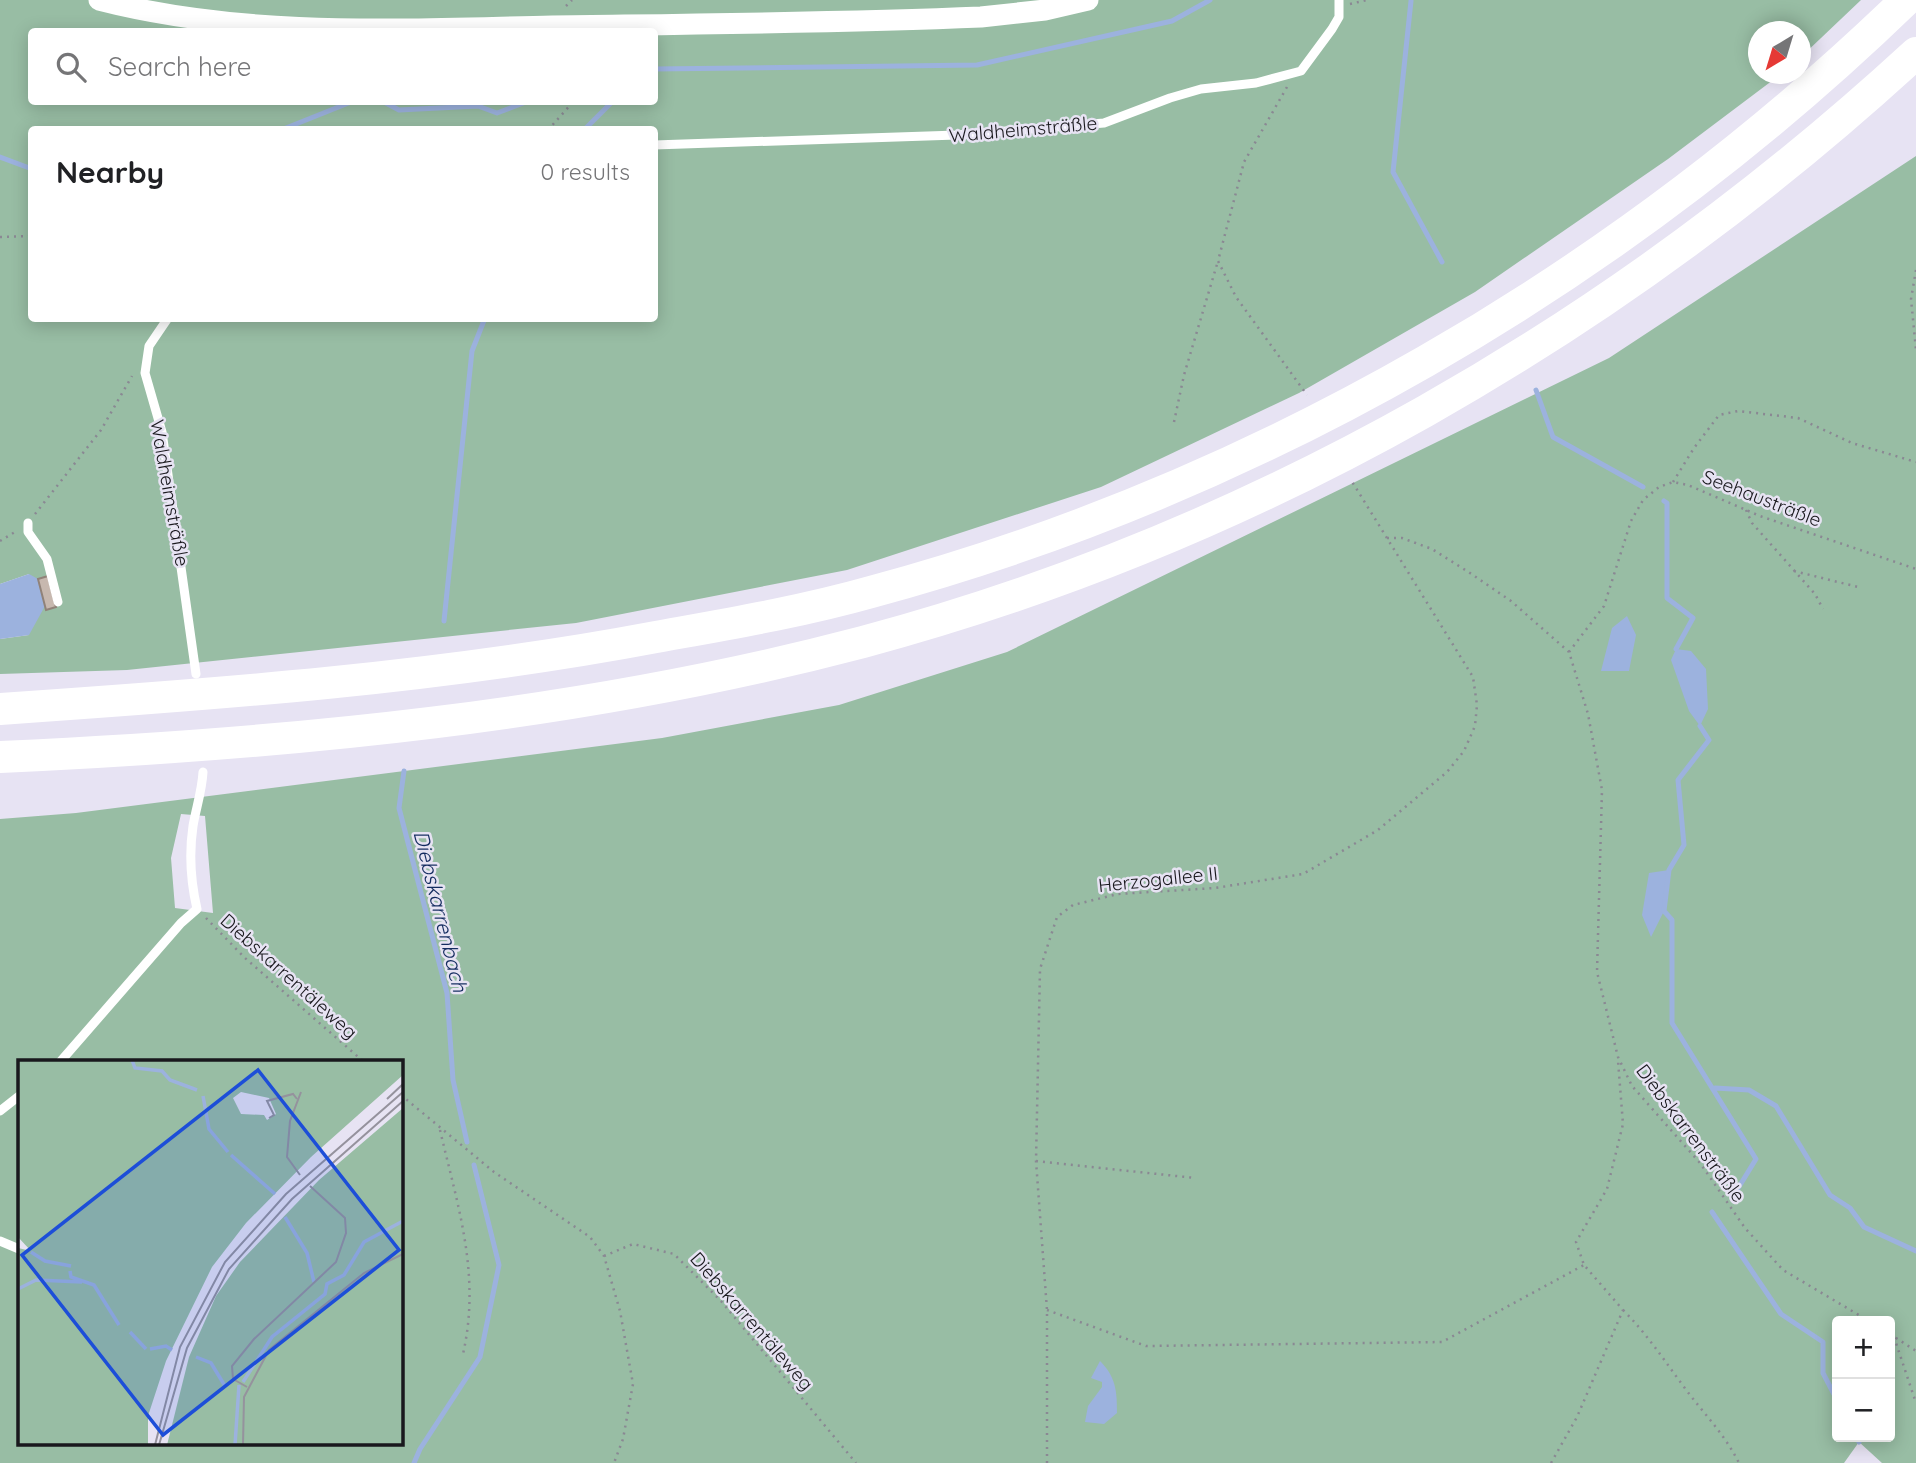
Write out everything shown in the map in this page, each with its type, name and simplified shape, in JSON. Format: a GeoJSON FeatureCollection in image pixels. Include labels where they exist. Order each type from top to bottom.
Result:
{"type":"FeatureCollection","features":[{"type":"Feature","properties":{"kind":"highway"},"geometry":{"type":"LineString","coordinates":[[0,709],[339,682],[558,654],[723,626],[816,606],[1019,547],[1163,490],[1252,451],[1377,387],[1459,340],[1550,283],[1684,190],[1793,103],[1906,0]]}},
{"type":"Feature","properties":{"kind":"highway"},"geometry":{"type":"LineString","coordinates":[[0,757],[104,752],[349,731],[626,693],[734,672],[866,641],[973,609],[1088,569],[1179,533],[1298,479],[1403,425],[1520,357],[1639,278],[1744,201],[1821,138],[1916,53]]}},
{"type":"Feature","properties":{"kind":"street"},"geometry":{"type":"LineString","coordinates":[[99,0],[215,22],[331,28],[981,18],[1045,10],[1088,0]]}},
{"type":"Feature","properties":{"kind":"lane","name":"Waldheimsträßle"},"geometry":{"type":"LineString","coordinates":[[658,145],[957,135],[1104,123],[1170,97],[1201,89],[1286,76],[1308,64],[1332,29],[1340,3]]}},
{"type":"Feature","properties":{"kind":"lane"},"geometry":{"type":"LineString","coordinates":[[145,358],[157,330],[164,322]]}},
{"type":"Feature","properties":{"kind":"lane","name":"Waldheimsträßle"},"geometry":{"type":"LineString","coordinates":[[145,358],[145,373],[166,457],[196,674]]}},
{"type":"Feature","properties":{"kind":"lane"},"geometry":{"type":"LineString","coordinates":[[28,523],[28,531],[47,559],[58,601]]}},
{"type":"Feature","properties":{"kind":"lane"},"geometry":{"type":"LineString","coordinates":[[62,1060],[181,923],[197,909],[192,884],[193,827],[202,792],[203,772]]}},
{"type":"Feature","properties":{"kind":"lane"},"geometry":{"type":"LineString","coordinates":[[0,1111],[18,1097]]}},
{"type":"Feature","properties":{"kind":"lane"},"geometry":{"type":"LineString","coordinates":[[0,1241],[18,1249]]}},
{"type":"Feature","properties":{"kind":"path"},"geometry":{"type":"LineString","coordinates":[[1340,3],[1367,0]]}},
{"type":"Feature","properties":{"kind":"path"},"geometry":{"type":"LineString","coordinates":[[1174,422],[1184,375],[1244,163],[1283,98],[1287,88],[1286,76]]}},
{"type":"Feature","properties":{"kind":"path"},"geometry":{"type":"LineString","coordinates":[[552,126],[570,105]]}},
{"type":"Feature","properties":{"kind":"path"},"geometry":{"type":"LineString","coordinates":[[0,237],[28,236]]}},
{"type":"Feature","properties":{"kind":"path"},"geometry":{"type":"LineString","coordinates":[[1218,261],[1236,298],[1307,395]]}},
{"type":"Feature","properties":{"kind":"path"},"geometry":{"type":"LineString","coordinates":[[1916,270],[1912,286],[1916,350]]}},
{"type":"Feature","properties":{"kind":"path"},"geometry":{"type":"LineString","coordinates":[[0,541],[28,523],[101,430],[145,358]]}},
{"type":"Feature","properties":{"kind":"path"},"geometry":{"type":"LineString","coordinates":[[1673,482],[1719,415],[1738,411],[1798,418],[1852,443],[1916,462]]}},
{"type":"Feature","properties":{"kind":"path","name":"Herzogallee II"},"geometry":{"type":"LineString","coordinates":[[1047,1463],[1046,1310],[1036,1161],[1040,969],[1057,917],[1073,905],[1118,894],[1215,888],[1303,874],[1378,830],[1447,772],[1464,751],[1475,726],[1477,705],[1473,677],[1351,480]]}},
{"type":"Feature","properties":{"kind":"path","name":"Seehausträßle"},"geometry":{"type":"LineString","coordinates":[[1569,652],[1604,606],[1631,521],[1643,500],[1659,487],[1673,482],[1700,489],[1746,510],[1916,569]]}},
{"type":"Feature","properties":{"kind":"path"},"geometry":{"type":"LineString","coordinates":[[1746,510],[1752,523],[1815,594],[1823,609]]}},
{"type":"Feature","properties":{"kind":"path"},"geometry":{"type":"LineString","coordinates":[[1387,538],[1402,538],[1432,550],[1469,573],[1528,615],[1569,652]]}},
{"type":"Feature","properties":{"kind":"path"},"geometry":{"type":"LineString","coordinates":[[1794,571],[1858,587]]}},
{"type":"Feature","properties":{"kind":"path","name":"Diebskarrensträßle"},"geometry":{"type":"LineString","coordinates":[[1569,652],[1588,714],[1602,790],[1597,972],[1618,1057],[1632,1086],[1700,1163],[1745,1228],[1783,1270],[1861,1316]]}},
{"type":"Feature","properties":{"kind":"path","name":"Diebskarrentäleweg"},"geometry":{"type":"LineString","coordinates":[[197,909],[245,958],[362,1060]]}},
{"type":"Feature","properties":{"kind":"path"},"geometry":{"type":"LineString","coordinates":[[1618,1057],[1623,1124],[1608,1189],[1576,1241],[1584,1265],[1660,1351],[1685,1389],[1713,1420],[1739,1463]]}},
{"type":"Feature","properties":{"kind":"path"},"geometry":{"type":"LineString","coordinates":[[402,1096],[440,1130],[532,1199],[590,1237],[604,1256],[620,1311],[633,1384],[623,1439],[614,1463]]}},
{"type":"Feature","properties":{"kind":"path"},"geometry":{"type":"LineString","coordinates":[[440,1130],[470,1261],[471,1319],[463,1354]]}},
{"type":"Feature","properties":{"kind":"path"},"geometry":{"type":"LineString","coordinates":[[1036,1161],[1195,1178]]}},
{"type":"Feature","properties":{"kind":"path","name":"Diebskarrentäleweg"},"geometry":{"type":"LineString","coordinates":[[604,1256],[633,1244],[674,1254],[721,1301],[856,1463]]}},
{"type":"Feature","properties":{"kind":"path"},"geometry":{"type":"LineString","coordinates":[[1046,1310],[1146,1346],[1442,1342],[1584,1265]]}},
{"type":"Feature","properties":{"kind":"path"},"geometry":{"type":"LineString","coordinates":[[1551,1463],[1577,1417],[1623,1310]]}},
{"type":"Feature","properties":{"kind":"path"},"geometry":{"type":"LineString","coordinates":[[1895,1337],[1916,1352]]}},
{"type":"Feature","properties":{"kind":"path"},"geometry":{"type":"LineString","coordinates":[[1895,1344],[1916,1403]]}},
{"type":"Feature","properties":{"kind":"green space"},"geometry":{"type":"Polygon","coordinates":[[[0,0],[1861,0],[1811,48],[1811,21],[1748,21],[1748,84],[1768,84],[1668,159],[1475,292],[1299,393],[1101,487],[847,570],[576,623],[127,670],[0,674],[0,639],[29,635],[29,574],[0,584],[0,0]]]}},
{"type":"Feature","properties":{"kind":"green space"},"geometry":{"type":"Polygon","coordinates":[[[1916,156],[1916,1463],[1882,1463],[1859,1442],[1844,1463],[0,1463],[0,819],[76,813],[662,738],[839,705],[1007,652],[1609,358],[1916,156]],[[181,814],[171,858],[175,908],[213,913],[205,816],[181,814]]]}},
{"type":"Feature","properties":{"kind":"water"},"geometry":{"type":"Polygon","coordinates":[[[29,574],[38,579],[45,606],[29,635],[0,639],[0,584],[29,574]]]}},
{"type":"Feature","properties":{"kind":"water"},"geometry":{"type":"Polygon","coordinates":[[[1627,616],[1636,635],[1629,671],[1601,671],[1612,628],[1627,616]]]}},
{"type":"Feature","properties":{"kind":"water"},"geometry":{"type":"Polygon","coordinates":[[[1676,649],[1691,651],[1706,669],[1708,709],[1700,726],[1689,711],[1671,660],[1676,649]]]}},
{"type":"Feature","properties":{"kind":"water"},"geometry":{"type":"Polygon","coordinates":[[[1669,870],[1664,911],[1651,937],[1642,915],[1649,873],[1669,870]]]}},
{"type":"Feature","properties":{"kind":"water"},"geometry":{"type":"Polygon","coordinates":[[[1100,1361],[1112,1379],[1117,1398],[1117,1413],[1104,1424],[1085,1422],[1088,1406],[1102,1387],[1102,1382],[1091,1378],[1100,1361]]]}},
{"type":"Feature","properties":{"kind":"building"},"geometry":{"type":"Polygon","coordinates":[[[48,576],[56,607],[46,610],[38,579],[48,576]]]}},
{"type":"Feature","properties":{"kind":"waterway"},"geometry":{"type":"LineString","coordinates":[[658,69],[977,65],[1172,21],[1210,0]]}},
{"type":"Feature","properties":{"kind":"waterway"},"geometry":{"type":"LineString","coordinates":[[1411,1],[1393,172],[1442,262]]}},
{"type":"Feature","properties":{"kind":"waterway"},"geometry":{"type":"LineString","coordinates":[[291,126],[344,105]]}},
{"type":"Feature","properties":{"kind":"waterway"},"geometry":{"type":"LineString","coordinates":[[390,105],[399,110],[478,106],[497,113],[518,105]]}},
{"type":"Feature","properties":{"kind":"waterway"},"geometry":{"type":"LineString","coordinates":[[588,126],[609,105]]}},
{"type":"Feature","properties":{"kind":"waterway"},"geometry":{"type":"LineString","coordinates":[[0,157],[28,168]]}},
{"type":"Feature","properties":{"kind":"waterway","name":"Diebskarrenbach"},"geometry":{"type":"LineString","coordinates":[[444,621],[472,351],[483,322]]}},
{"type":"Feature","properties":{"kind":"waterway"},"geometry":{"type":"LineString","coordinates":[[1536,390],[1553,437],[1643,487]]}},
{"type":"Feature","properties":{"kind":"waterway"},"geometry":{"type":"LineString","coordinates":[[1664,501],[1667,503],[1667,598],[1693,618],[1676,649]]}},
{"type":"Feature","properties":{"kind":"waterway"},"geometry":{"type":"LineString","coordinates":[[1700,726],[1709,740],[1678,780],[1684,845],[1669,870],[1664,911],[1672,920],[1672,1023],[1756,1159],[1737,1190]]}},
{"type":"Feature","properties":{"kind":"waterway","name":"Diebskarrenbach"},"geometry":{"type":"LineString","coordinates":[[404,771],[399,808],[447,993],[453,1080],[467,1142]]}},
{"type":"Feature","properties":{"kind":"waterway"},"geometry":{"type":"LineString","coordinates":[[1715,1088],[1749,1090],[1776,1106],[1830,1195],[1850,1208],[1864,1227],[1916,1251]]}},
{"type":"Feature","properties":{"kind":"waterway"},"geometry":{"type":"LineString","coordinates":[[414,1463],[420,1449],[480,1357],[499,1265],[474,1165]]}},
{"type":"Feature","properties":{"kind":"waterway"},"geometry":{"type":"LineString","coordinates":[[1712,1212],[1781,1314],[1823,1342],[1823,1373],[1832,1390]]}}]}
